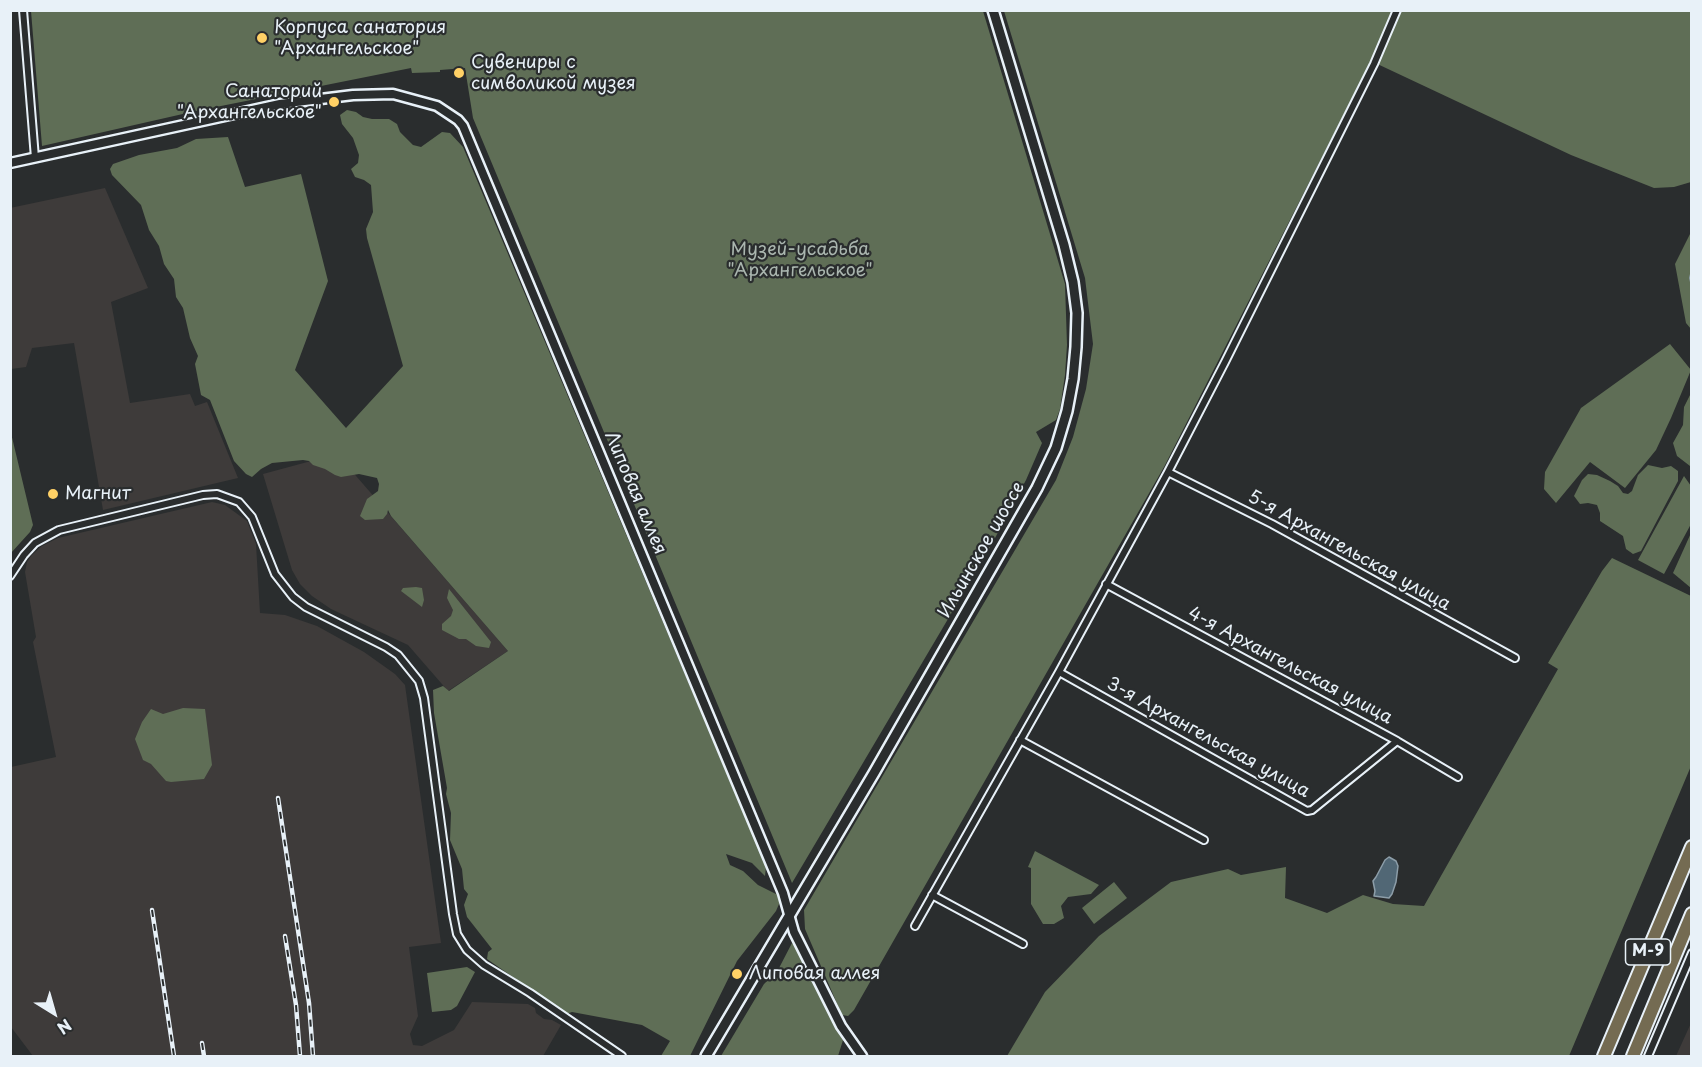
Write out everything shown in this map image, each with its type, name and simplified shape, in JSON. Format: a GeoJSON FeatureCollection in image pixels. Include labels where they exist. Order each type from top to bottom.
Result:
{"type":"FeatureCollection","features":[{"type":"Feature","properties":{"kind":"highway","name":"М-9"},"geometry":{"type":"LineString","coordinates":[[1604,1056],[1692,847]]}},
{"type":"Feature","properties":{"kind":"highway","name":"М-9"},"geometry":{"type":"LineString","coordinates":[[1633,1056],[1692,914]]}},
{"type":"Feature","properties":{"kind":"main road","name":"Ильинское шоссе"},"geometry":{"type":"LineString","coordinates":[[706,1056],[879,763],[1037,488],[1056,448],[1067,411],[1076,347],[1077,313],[1073,282],[1064,245],[993,10]]}},
{"type":"Feature","properties":{"kind":"street"},"geometry":{"type":"LineString","coordinates":[[10,164],[35,158],[23,10]]}},
{"type":"Feature","properties":{"kind":"street"},"geometry":{"type":"LineString","coordinates":[[915,926],[1059,672],[1168,472],[1374,64],[1397,10]]}},
{"type":"Feature","properties":{"kind":"street","name":"Липовая аллея"},"geometry":{"type":"LineString","coordinates":[[35,158],[280,104],[353,95],[393,94],[437,106],[458,120],[468,137],[783,893],[794,932],[841,1026],[862,1056]]}},
{"type":"Feature","properties":{"kind":"street","name":"5-я Архангельская улица"},"geometry":{"type":"LineString","coordinates":[[1168,472],[1272,524],[1515,658]]}},
{"type":"Feature","properties":{"kind":"street"},"geometry":{"type":"LineString","coordinates":[[10,576],[35,543],[59,530],[203,495],[217,494],[239,502],[248,511],[260,533],[275,574],[293,597],[306,607],[386,647],[398,655],[419,681],[424,698],[456,934],[467,950],[484,965],[530,993],[622,1056]]}},
{"type":"Feature","properties":{"kind":"street","name":"4-я Архангельская улица"},"geometry":{"type":"LineString","coordinates":[[1106,584],[1458,777]]}},
{"type":"Feature","properties":{"kind":"street","name":"3-я Архангельская улица"},"geometry":{"type":"LineString","coordinates":[[1059,672],[1307,811],[1312,810],[1396,741]]}},
{"type":"Feature","properties":{"kind":"street"},"geometry":{"type":"LineString","coordinates":[[1020,740],[1204,840]]}},
{"type":"Feature","properties":{"kind":"street"},"geometry":{"type":"LineString","coordinates":[[932,895],[1023,944]]}},
{"type":"Feature","properties":{"kind":"street"},"geometry":{"type":"LineString","coordinates":[[1648,1056],[1692,953]]}},
{"type":"Feature","properties":{"kind":"shaded area"},"geometry":{"type":"Polygon","coordinates":[[[105,188],[148,288],[111,302],[130,403],[190,394],[195,406],[207,402],[238,478],[103,510],[74,343],[32,348],[26,367],[11,369],[10,208],[105,188]]]}},
{"type":"Feature","properties":{"kind":"shaded area"},"geometry":{"type":"Polygon","coordinates":[[[337,454],[508,651],[448,691],[408,645],[331,609],[312,596],[300,584],[292,570],[263,474],[337,454]]]}},
{"type":"Feature","properties":{"kind":"shaded area"},"geometry":{"type":"Polygon","coordinates":[[[212,502],[225,505],[247,521],[256,544],[260,613],[285,615],[317,626],[364,652],[395,674],[405,685],[441,943],[409,947],[418,1016],[410,1034],[413,1045],[422,1046],[454,1030],[472,1002],[528,1004],[535,1008],[536,1013],[544,1019],[561,1025],[543,1056],[33,1056],[11,1027],[11,767],[56,757],[33,642],[36,637],[25,572],[27,562],[42,546],[58,538],[212,502]]]}},
{"type":"Feature","properties":{"kind":"shaded area"},"geometry":{"type":"Polygon","coordinates":[[[1691,1023],[1691,1056],[1676,1056],[1691,1023]]]}},
{"type":"Feature","properties":{"kind":"green space","name":"Музей-усадьба \"Архангельское\""},"geometry":{"type":"Polygon","coordinates":[[[31,11],[983,11],[1065,284],[1067,345],[1060,409],[1056,420],[1036,432],[1042,443],[1026,480],[987,553],[792,883],[473,118],[465,68],[412,73],[411,68],[196,111],[42,146],[31,11]]]}},
{"type":"Feature","properties":{"kind":"green space"},"geometry":{"type":"Polygon","coordinates":[[[1004,11],[1691,11],[1691,182],[1674,187],[1654,188],[1571,155],[1371,61],[1164,467],[854,1010],[848,1016],[842,1015],[805,929],[804,910],[1056,480],[1073,437],[1086,389],[1093,344],[1085,278],[1004,11]]]}},
{"type":"Feature","properties":{"kind":"green space"},"geometry":{"type":"Polygon","coordinates":[[[347,110],[372,119],[389,119],[397,124],[400,132],[413,145],[421,147],[442,132],[450,133],[463,147],[766,867],[765,876],[752,863],[726,854],[730,865],[743,871],[758,885],[782,897],[776,911],[737,961],[690,1056],[661,1056],[670,1041],[642,1025],[572,1012],[566,1014],[487,959],[488,952],[492,949],[467,917],[464,905],[468,894],[464,889],[462,869],[450,840],[451,813],[434,713],[433,690],[443,686],[449,691],[508,651],[388,510],[383,519],[365,520],[360,516],[367,499],[378,491],[377,478],[359,474],[341,477],[303,460],[272,463],[252,477],[234,461],[210,400],[201,395],[195,364],[198,356],[190,338],[183,308],[176,297],[174,279],[164,264],[159,246],[149,230],[141,205],[112,175],[110,169],[113,164],[139,155],[177,148],[196,139],[228,137],[245,187],[301,174],[328,281],[295,370],[346,428],[403,366],[367,238],[366,229],[373,212],[371,185],[355,177],[351,169],[358,163],[359,155],[353,138],[342,124],[340,115],[347,110]]]}},
{"type":"Feature","properties":{"kind":"green space"},"geometry":{"type":"Polygon","coordinates":[[[1691,232],[1692,329],[1686,323],[1675,264],[1691,232]]]}},
{"type":"Feature","properties":{"kind":"green space"},"geometry":{"type":"Polygon","coordinates":[[[1670,344],[1691,370],[1656,450],[1625,488],[1590,462],[1556,503],[1544,489],[1545,472],[1581,408],[1670,344]]]}},
{"type":"Feature","properties":{"kind":"green space"},"geometry":{"type":"Polygon","coordinates":[[[1691,393],[1692,466],[1690,466],[1677,456],[1673,443],[1683,425],[1684,407],[1691,393]]]}},
{"type":"Feature","properties":{"kind":"green space"},"geometry":{"type":"Polygon","coordinates":[[[10,429],[33,525],[30,532],[11,553],[10,429]]]}},
{"type":"Feature","properties":{"kind":"green space"},"geometry":{"type":"Polygon","coordinates":[[[1648,465],[1662,468],[1671,466],[1678,471],[1678,481],[1641,551],[1633,554],[1626,549],[1623,536],[1600,521],[1597,505],[1580,504],[1574,496],[1582,480],[1588,474],[1610,481],[1623,493],[1628,494],[1632,491],[1638,475],[1648,465]]]}},
{"type":"Feature","properties":{"kind":"green space"},"geometry":{"type":"Polygon","coordinates":[[[1684,476],[1691,486],[1691,524],[1664,574],[1638,560],[1684,476]]]}},
{"type":"Feature","properties":{"kind":"green space"},"geometry":{"type":"Polygon","coordinates":[[[1691,533],[1692,588],[1673,573],[1691,533]]]}},
{"type":"Feature","properties":{"kind":"green space"},"geometry":{"type":"Polygon","coordinates":[[[1612,558],[1691,596],[1691,766],[1569,1056],[1007,1056],[1045,992],[1099,936],[1171,882],[1228,869],[1241,875],[1286,867],[1285,898],[1327,913],[1363,895],[1393,904],[1424,906],[1558,669],[1548,663],[1612,558]]]}},
{"type":"Feature","properties":{"kind":"green space"},"geometry":{"type":"Polygon","coordinates":[[[403,588],[422,588],[424,600],[422,607],[401,591],[403,588]]]}},
{"type":"Feature","properties":{"kind":"green space"},"geometry":{"type":"Polygon","coordinates":[[[449,589],[491,642],[489,648],[476,646],[466,639],[459,639],[442,630],[442,624],[451,616],[453,610],[447,598],[449,589]]]}},
{"type":"Feature","properties":{"kind":"green space"},"geometry":{"type":"Polygon","coordinates":[[[183,708],[205,709],[212,765],[204,779],[171,782],[166,781],[151,764],[143,760],[135,739],[142,722],[151,709],[163,714],[183,708]]]}},
{"type":"Feature","properties":{"kind":"green space"},"geometry":{"type":"Polygon","coordinates":[[[1035,851],[1099,885],[1091,894],[1068,897],[1061,906],[1064,918],[1054,924],[1043,924],[1031,904],[1031,868],[1028,867],[1035,851]]]}},
{"type":"Feature","properties":{"kind":"green space"},"geometry":{"type":"Polygon","coordinates":[[[1114,882],[1127,898],[1094,924],[1082,908],[1114,882]]]}},
{"type":"Feature","properties":{"kind":"green space"},"geometry":{"type":"Polygon","coordinates":[[[792,943],[798,949],[823,1001],[844,1037],[838,1056],[721,1056],[764,984],[778,970],[792,943]]]}},
{"type":"Feature","properties":{"kind":"green space"},"geometry":{"type":"Polygon","coordinates":[[[467,967],[475,972],[457,1006],[451,1010],[432,1012],[427,973],[467,967]]]}},
{"type":"Feature","properties":{"kind":"water"},"geometry":{"type":"Polygon","coordinates":[[[1389,857],[1396,861],[1398,866],[1392,894],[1389,898],[1374,896],[1373,881],[1389,857]]]}},
{"type":"Feature","properties":{"kind":"waterway"},"geometry":{"type":"LineString","coordinates":[[1692,270],[1690,278],[1692,286]]}},
{"type":"Feature","properties":{"kind":"railway"},"geometry":{"type":"LineString","coordinates":[[278,798],[309,1003],[313,1056]]}},
{"type":"Feature","properties":{"kind":"railway"},"geometry":{"type":"LineString","coordinates":[[152,910],[174,1056]]}},
{"type":"Feature","properties":{"kind":"railway"},"geometry":{"type":"LineString","coordinates":[[285,936],[296,1005],[300,1056]]}},
{"type":"Feature","properties":{"kind":"railway"},"geometry":{"type":"LineString","coordinates":[[202,1043],[204,1056]]}},
{"type":"Feature","properties":{"kind":"place","name":"Корпуса санатория \"Архангельское\""},"geometry":{"type":"Point","coordinates":[262,38]}},
{"type":"Feature","properties":{"kind":"place","name":"Сувениры с символикой музея"},"geometry":{"type":"Point","coordinates":[459,73]}},
{"type":"Feature","properties":{"kind":"place","name":"Санаторий \"Архангельское\""},"geometry":{"type":"Point","coordinates":[334,102]}},
{"type":"Feature","properties":{"kind":"place","name":"Магнит"},"geometry":{"type":"Point","coordinates":[53,494]}},
{"type":"Feature","properties":{"kind":"place","name":"Липовая аллея"},"geometry":{"type":"Point","coordinates":[737,974]}}]}
